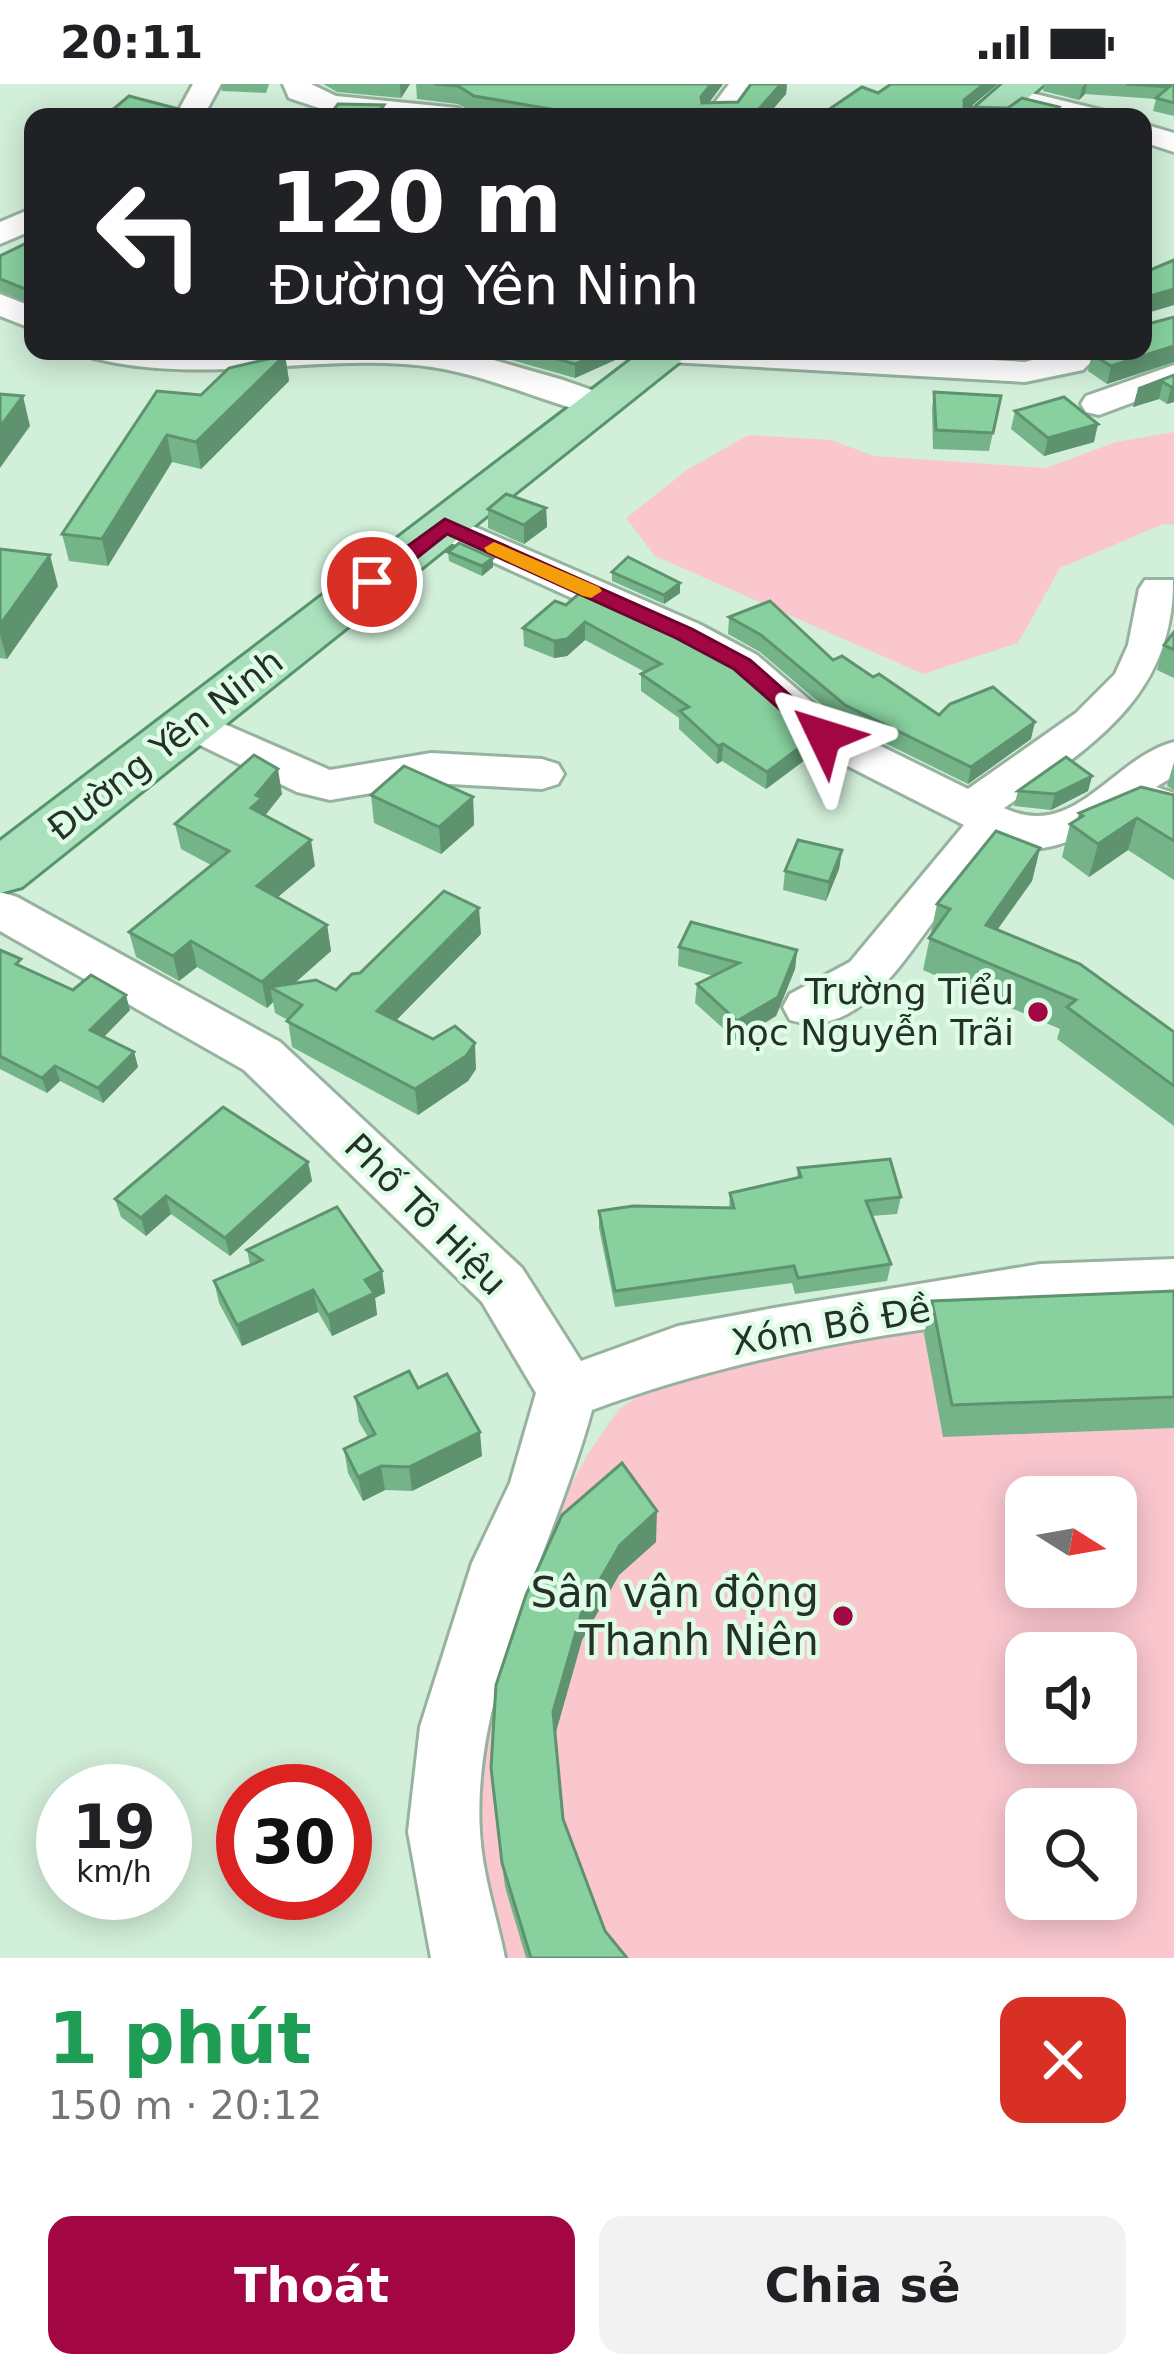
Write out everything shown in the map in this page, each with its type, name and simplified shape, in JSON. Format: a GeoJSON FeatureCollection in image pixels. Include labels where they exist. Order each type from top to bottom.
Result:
{"type":"FeatureCollection","features":[{"type":"Feature","properties":{"kind":"main road","name":"Đường Yên Ninh"},"geometry":{"type":"LineString","coordinates":[[0,872],[659,360]]}},
{"type":"Feature","properties":{"kind":"street"},"geometry":{"type":"LineString","coordinates":[[297,84],[299,92],[331,104],[370,108]]}},
{"type":"Feature","properties":{"kind":"street"},"geometry":{"type":"LineString","coordinates":[[725,108],[743,84]]}},
{"type":"Feature","properties":{"kind":"street"},"geometry":{"type":"LineString","coordinates":[[1006,99],[1050,108]]}},
{"type":"Feature","properties":{"kind":"street"},"geometry":{"type":"LineString","coordinates":[[171,360],[205,360]]}},
{"type":"Feature","properties":{"kind":"street"},"geometry":{"type":"LineString","coordinates":[[456,360],[599,405]]}},
{"type":"Feature","properties":{"kind":"street"},"geometry":{"type":"LineString","coordinates":[[799,360],[1025,372],[1074,360]]}},
{"type":"Feature","properties":{"kind":"street"},"geometry":{"type":"LineString","coordinates":[[813,361],[828,360]]}},
{"type":"Feature","properties":{"kind":"street"},"geometry":{"type":"LineString","coordinates":[[1131,360],[1169,377]]}},
{"type":"Feature","properties":{"kind":"street"},"geometry":{"type":"LineString","coordinates":[[1099,404],[1169,377]]}},
{"type":"Feature","properties":{"kind":"street"},"geometry":{"type":"LineString","coordinates":[[445,526],[684,633],[742,664],[824,736],[1019,834],[1042,836],[1123,796],[1141,776],[1174,756]]}},
{"type":"Feature","properties":{"kind":"street"},"geometry":{"type":"LineString","coordinates":[[808,1007],[854,987],[868,975],[982,815],[1126,688],[1142,665],[1159,589]]}},
{"type":"Feature","properties":{"kind":"street"},"geometry":{"type":"LineString","coordinates":[[190,723],[313,782],[330,785],[431,768],[542,774]]}},
{"type":"Feature","properties":{"kind":"street"},"geometry":{"type":"LineString","coordinates":[[1123,796],[1152,799],[1174,812]]}},
{"type":"Feature","properties":{"kind":"street","name":"Phố Tô Hiệu"},"geometry":{"type":"LineString","coordinates":[[0,909],[262,1055],[502,1286],[543,1346],[566,1393]]}},
{"type":"Feature","properties":{"kind":"street","name":"Xóm Bồ Đề"},"geometry":{"type":"LineString","coordinates":[[566,1393],[678,1352],[774,1333],[1040,1288],[1174,1283]]}},
{"type":"Feature","properties":{"kind":"street"},"geometry":{"type":"LineString","coordinates":[[468,1958],[444,1832],[454,1726],[504,1563],[540,1486],[566,1393]]}},
{"type":"Feature","properties":{"kind":"shaded area"},"geometry":{"type":"Polygon","coordinates":[[[1174,432],[1174,525],[1163,524],[1060,568],[1018,643],[923,674],[655,556],[626,518],[687,470],[748,435],[831,440],[874,456],[1046,468],[1116,442],[1174,432]]]}},
{"type":"Feature","properties":{"kind":"shaded area","name":"Sân vận động Thanh Niên"},"geometry":{"type":"Polygon","coordinates":[[[1174,1323],[1174,1958],[496,1958],[471,1839],[474,1737],[548,1528],[587,1455],[619,1409],[688,1365],[783,1346],[923,1332],[1174,1323]]]}},
{"type":"Feature","properties":{"kind":"building"},"geometry":{"type":"Polygon","coordinates":[[[434,84],[711,84],[702,103],[738,102],[751,84],[781,84],[760,108],[544,108],[474,96],[458,86],[434,84]]]}},
{"type":"Feature","properties":{"kind":"building"},"geometry":{"type":"Polygon","coordinates":[[[891,84],[984,84],[964,100],[964,107],[1008,108],[831,108],[862,87],[878,93],[891,84]]]}},
{"type":"Feature","properties":{"kind":"building"},"geometry":{"type":"Polygon","coordinates":[[[1126,84],[1174,84],[1174,103],[1156,98],[1169,87],[1126,84]]]}},
{"type":"Feature","properties":{"kind":"building"},"geometry":{"type":"Polygon","coordinates":[[[129,96],[175,108],[115,108],[129,96]]]}},
{"type":"Feature","properties":{"kind":"building"},"geometry":{"type":"Polygon","coordinates":[[[1022,98],[1058,108],[1008,108],[1022,98]]]}},
{"type":"Feature","properties":{"kind":"building"},"geometry":{"type":"Polygon","coordinates":[[[338,104],[384,105],[382,108],[335,108],[338,104]]]}},
{"type":"Feature","properties":{"kind":"building"},"geometry":{"type":"Polygon","coordinates":[[[24,244],[24,288],[0,279],[0,256],[24,244]]]}},
{"type":"Feature","properties":{"kind":"building"},"geometry":{"type":"Polygon","coordinates":[[[1174,260],[1174,289],[1152,295],[1152,269],[1174,260]]]}},
{"type":"Feature","properties":{"kind":"building"},"geometry":{"type":"Polygon","coordinates":[[[1174,317],[1174,346],[1152,353],[1152,323],[1174,317]]]}},
{"type":"Feature","properties":{"kind":"building"},"geometry":{"type":"Polygon","coordinates":[[[280,360],[196,442],[167,435],[102,539],[62,534],[157,391],[201,395],[229,368],[280,360]]]}},
{"type":"Feature","properties":{"kind":"building"},"geometry":{"type":"Polygon","coordinates":[[[1174,375],[1174,386],[1163,382],[1138,389],[1174,375]]]}},
{"type":"Feature","properties":{"kind":"building"},"geometry":{"type":"Polygon","coordinates":[[[934,392],[1001,396],[993,433],[936,430],[934,392]]]}},
{"type":"Feature","properties":{"kind":"building"},"geometry":{"type":"Polygon","coordinates":[[[0,394],[23,396],[0,427],[0,394]]]}},
{"type":"Feature","properties":{"kind":"building"},"geometry":{"type":"Polygon","coordinates":[[[1064,397],[1098,424],[1048,438],[1015,411],[1064,397]]]}},
{"type":"Feature","properties":{"kind":"building"},"geometry":{"type":"Polygon","coordinates":[[[506,494],[546,508],[524,525],[488,509],[506,494]]]}},
{"type":"Feature","properties":{"kind":"building"},"geometry":{"type":"Polygon","coordinates":[[[459,543],[493,558],[482,566],[448,552],[459,543]]]}},
{"type":"Feature","properties":{"kind":"building"},"geometry":{"type":"Polygon","coordinates":[[[0,549],[50,555],[0,625],[0,549]]]}},
{"type":"Feature","properties":{"kind":"building"},"geometry":{"type":"Polygon","coordinates":[[[628,557],[680,583],[664,595],[612,572],[628,557]]]}},
{"type":"Feature","properties":{"kind":"building"},"geometry":{"type":"Polygon","coordinates":[[[582,591],[726,659],[815,736],[767,772],[723,744],[718,746],[680,711],[689,707],[641,674],[661,664],[585,622],[567,639],[554,641],[523,628],[555,601],[566,605],[582,591]]]}},
{"type":"Feature","properties":{"kind":"building"},"geometry":{"type":"Polygon","coordinates":[[[770,601],[833,660],[842,656],[873,677],[879,674],[939,715],[950,704],[993,687],[1035,722],[971,767],[845,705],[761,635],[729,617],[770,601]]]}},
{"type":"Feature","properties":{"kind":"building"},"geometry":{"type":"Polygon","coordinates":[[[254,755],[278,769],[251,808],[311,840],[257,886],[327,925],[262,982],[191,941],[173,956],[129,932],[229,851],[175,824],[254,755]]]}},
{"type":"Feature","properties":{"kind":"building"},"geometry":{"type":"Polygon","coordinates":[[[1066,757],[1092,776],[1055,794],[1018,791],[1066,757]]]}},
{"type":"Feature","properties":{"kind":"building"},"geometry":{"type":"Polygon","coordinates":[[[404,766],[473,797],[439,827],[371,795],[404,766]]]}},
{"type":"Feature","properties":{"kind":"building"},"geometry":{"type":"Polygon","coordinates":[[[1141,787],[1174,795],[1174,841],[1137,818],[1098,844],[1070,824],[1083,816],[1079,813],[1141,787]]]}},
{"type":"Feature","properties":{"kind":"building"},"geometry":{"type":"Polygon","coordinates":[[[996,831],[1040,848],[986,925],[1080,964],[1174,1032],[1174,1086],[1067,1007],[1076,1000],[929,938],[950,909],[937,904],[996,831]]]}},
{"type":"Feature","properties":{"kind":"building"},"geometry":{"type":"Polygon","coordinates":[[[798,840],[842,850],[829,882],[785,871],[798,840]]]}},
{"type":"Feature","properties":{"kind":"building"},"geometry":{"type":"Polygon","coordinates":[[[444,891],[479,908],[377,1011],[433,1039],[455,1026],[475,1043],[466,1056],[415,1089],[287,1021],[302,1005],[270,987],[316,980],[336,990],[352,974],[360,973],[444,891]]]}},
{"type":"Feature","properties":{"kind":"building"},"geometry":{"type":"Polygon","coordinates":[[[691,922],[797,950],[778,997],[737,1021],[697,984],[739,963],[679,947],[691,922]]]}},
{"type":"Feature","properties":{"kind":"building"},"geometry":{"type":"Polygon","coordinates":[[[0,950],[21,959],[16,964],[73,990],[91,975],[126,995],[90,1030],[134,1052],[98,1088],[55,1066],[42,1078],[0,1056],[0,950]]]}},
{"type":"Feature","properties":{"kind":"building"},"geometry":{"type":"Polygon","coordinates":[[[223,1107],[308,1162],[225,1238],[166,1196],[141,1218],[115,1199],[223,1107]]]}},
{"type":"Feature","properties":{"kind":"building"},"geometry":{"type":"Polygon","coordinates":[[[890,1159],[901,1197],[866,1201],[891,1264],[798,1278],[794,1266],[615,1291],[599,1211],[633,1206],[734,1208],[730,1193],[801,1177],[798,1168],[890,1159]]]}},
{"type":"Feature","properties":{"kind":"building"},"geometry":{"type":"Polygon","coordinates":[[[337,1207],[382,1271],[365,1280],[374,1293],[328,1315],[313,1290],[237,1325],[214,1281],[262,1260],[247,1250],[337,1207]]]}},
{"type":"Feature","properties":{"kind":"building"},"geometry":{"type":"Polygon","coordinates":[[[1174,1291],[1174,1397],[952,1405],[932,1301],[1174,1291]]]}},
{"type":"Feature","properties":{"kind":"building"},"geometry":{"type":"Polygon","coordinates":[[[409,1371],[418,1388],[447,1374],[480,1432],[409,1467],[381,1466],[358,1477],[344,1449],[375,1434],[355,1397],[409,1371]]]}},
{"type":"Feature","properties":{"kind":"building"},"geometry":{"type":"Polygon","coordinates":[[[622,1463],[657,1511],[620,1545],[582,1611],[553,1712],[563,1819],[605,1931],[627,1958],[531,1958],[502,1863],[491,1768],[496,1685],[526,1595],[562,1515],[622,1463]]]}},
{"type":"Feature","properties":{"kind":"slow traffic"},"geometry":{"type":"LineString","coordinates":[[494,548],[591,591]]}},
{"type":"Feature","properties":{"kind":"place","name":"Trường Tiểu học Nguyễn Trãi"},"geometry":{"type":"Point","coordinates":[1038,1012]}},
{"type":"Feature","properties":{"kind":"place","name":"Sân vận động Thanh Niên"},"geometry":{"type":"Point","coordinates":[843,1616]}},
{"type":"Feature","properties":{"kind":"route"},"geometry":{"type":"LineString","coordinates":[[372,582],[445,526],[684,633],[742,664],[824,736]]}}]}
